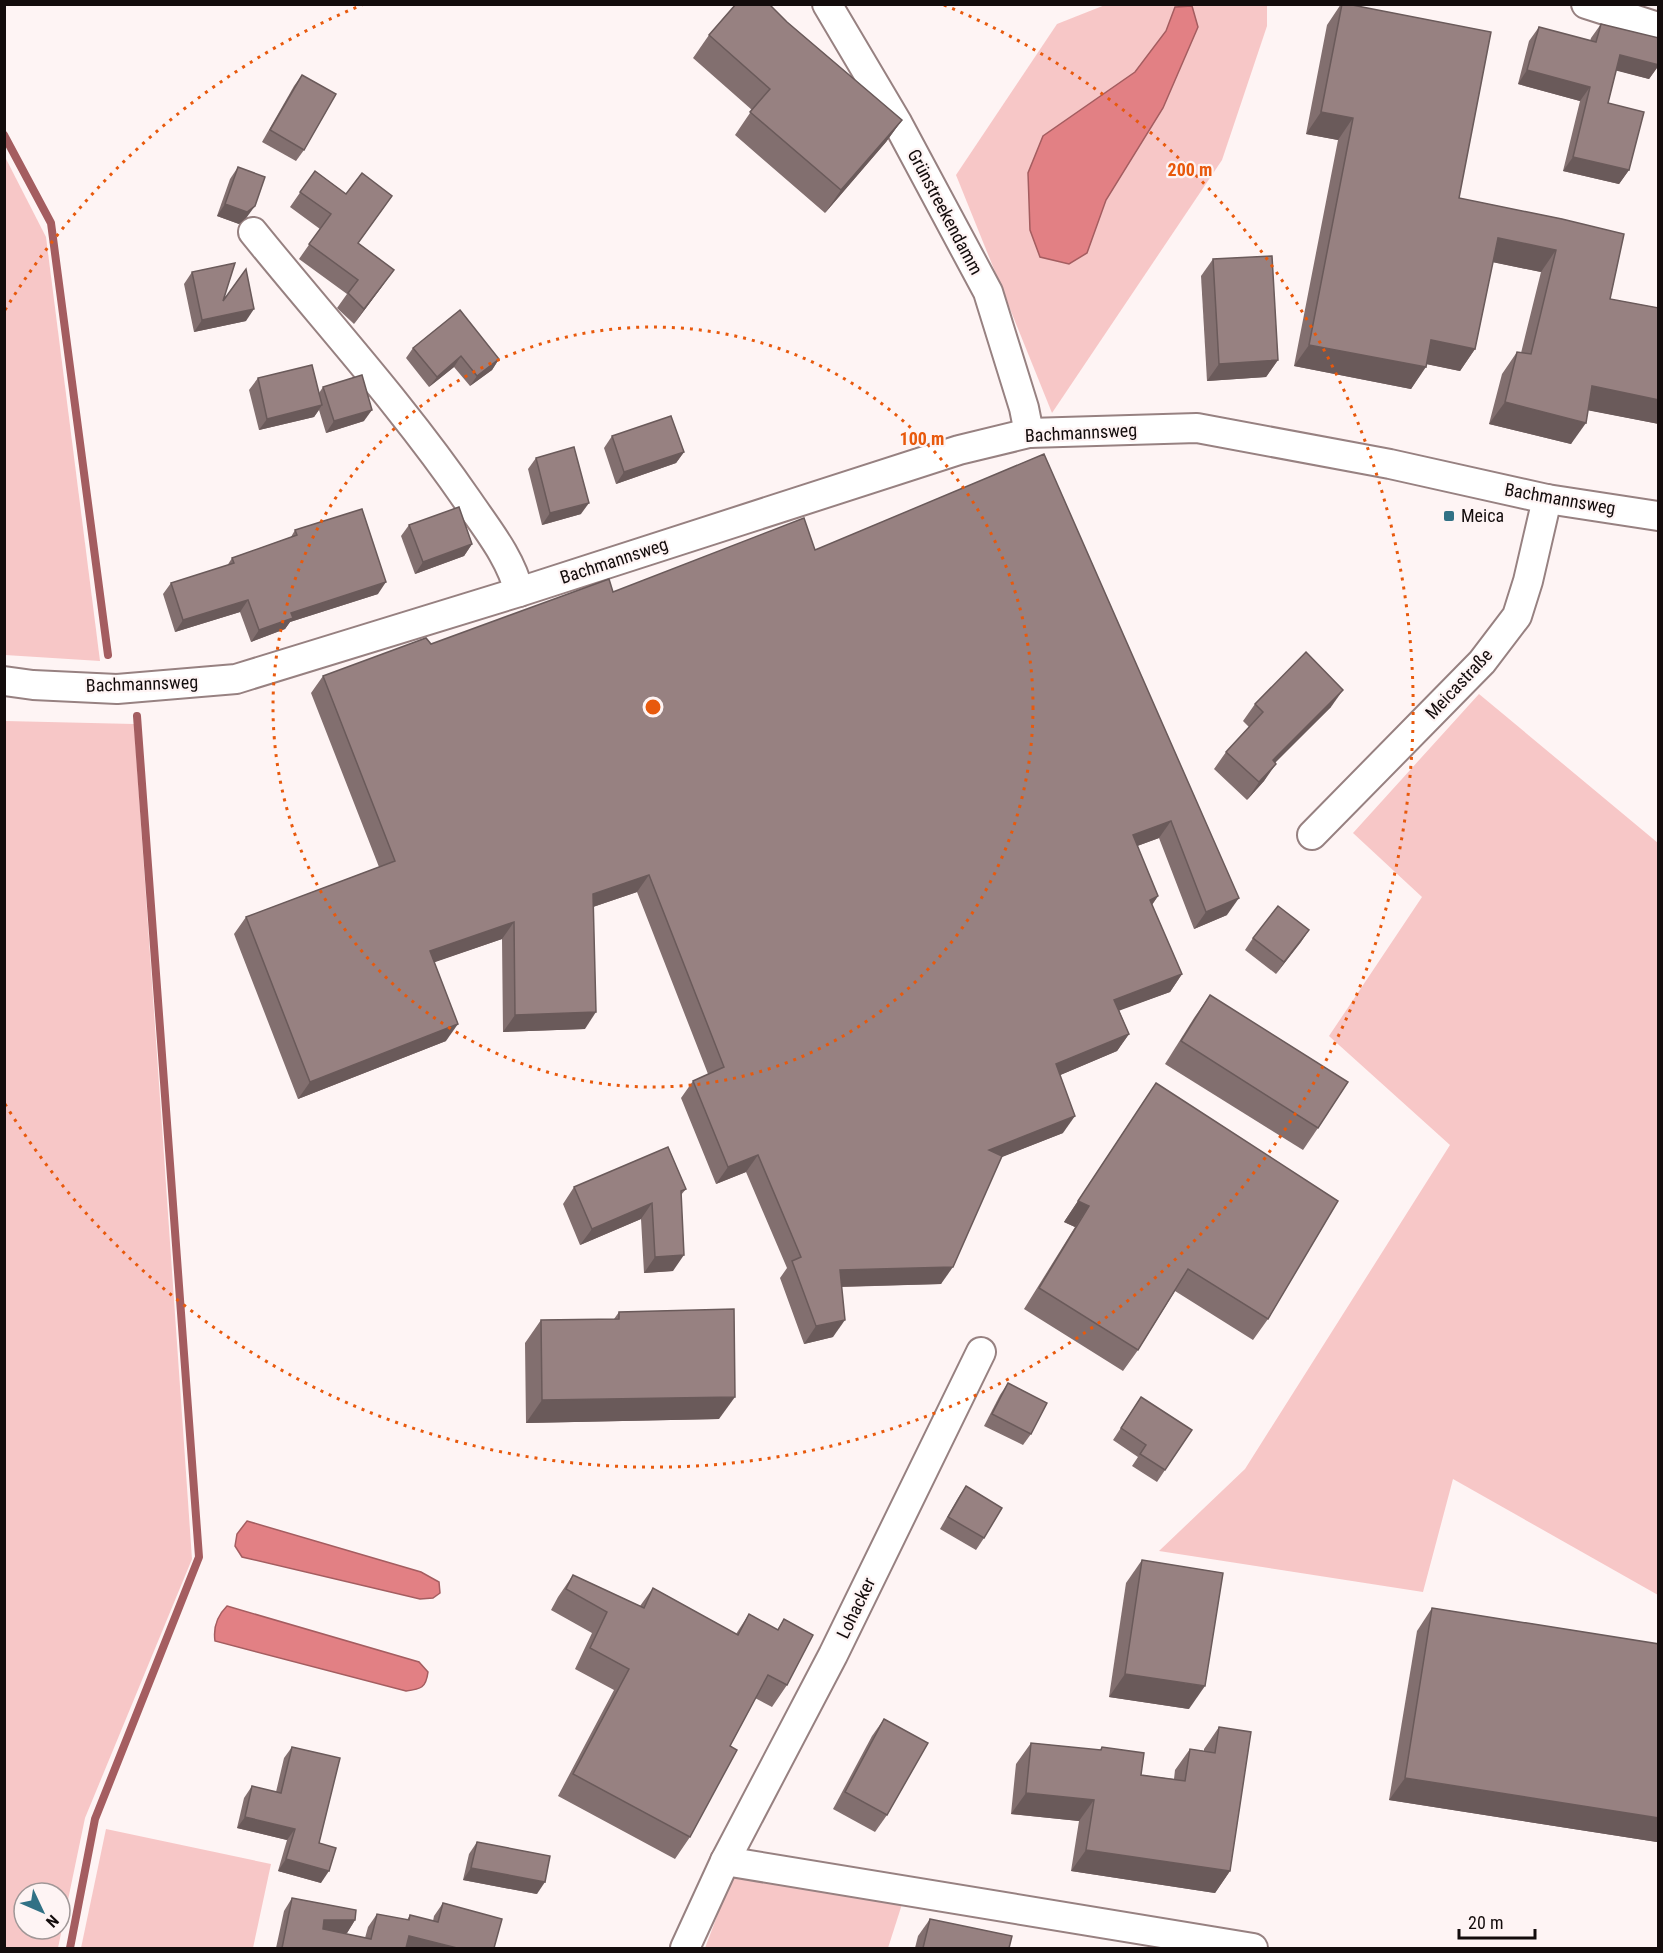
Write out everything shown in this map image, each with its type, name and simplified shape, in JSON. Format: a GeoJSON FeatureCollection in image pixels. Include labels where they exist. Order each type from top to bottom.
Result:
{"type":"FeatureCollection","features":[{"type":"Feature","properties":{"kind":"street","name":"Grünstreekendamm"},"geometry":{"type":"LineString","coordinates":[[827,4],[898,124],[988,292],[1029,433]]}},
{"type":"Feature","properties":{"kind":"street"},"geometry":{"type":"LineString","coordinates":[[1586,4],[1659,27]]}},
{"type":"Feature","properties":{"kind":"street"},"geometry":{"type":"LineString","coordinates":[[253,232],[436,455],[497,543],[515,576],[519,592]]}},
{"type":"Feature","properties":{"kind":"street","name":"Bachmannsweg"},"geometry":{"type":"LineString","coordinates":[[4,681],[33,685],[117,689],[236,680],[519,592],[959,450],[1029,433],[1197,428],[1390,464],[1547,499],[1659,516]]}},
{"type":"Feature","properties":{"kind":"street","name":"Meicastraße"},"geometry":{"type":"LineString","coordinates":[[1312,835],[1482,662],[1517,616],[1528,581],[1547,499]]}},
{"type":"Feature","properties":{"kind":"street","name":"Lohacker"},"geometry":{"type":"LineString","coordinates":[[685,1948],[725,1861],[833,1655],[981,1352]]}},
{"type":"Feature","properties":{"kind":"street"},"geometry":{"type":"LineString","coordinates":[[725,1861],[1253,1948]]}},
{"type":"Feature","properties":{"kind":"shaded area"},"geometry":{"type":"Polygon","coordinates":[[[1105,5],[1267,5],[1267,26],[1222,160],[1052,413],[956,175],[1057,24],[1105,5]]]}},
{"type":"Feature","properties":{"kind":"shaded area"},"geometry":{"type":"Polygon","coordinates":[[[1192,6],[1198,27],[1163,108],[1106,200],[1087,253],[1069,264],[1040,257],[1030,230],[1028,173],[1043,136],[1135,72],[1166,31],[1175,7],[1192,6]]]}},
{"type":"Feature","properties":{"kind":"shaded area"},"geometry":{"type":"Polygon","coordinates":[[[4,155],[46,237],[100,661],[5,655],[4,155]]]}},
{"type":"Feature","properties":{"kind":"shaded area"},"geometry":{"type":"Polygon","coordinates":[[[1479,694],[1658,843],[1658,1595],[1453,1479],[1423,1592],[1159,1551],[1245,1469],[1450,1145],[1329,1036],[1422,897],[1353,833],[1479,694]]]}},
{"type":"Feature","properties":{"kind":"shaded area"},"geometry":{"type":"Polygon","coordinates":[[[5,721],[134,724],[192,1559],[85,1818],[72,1881],[12,1881],[12,1941],[59,1941],[58,1948],[4,1948],[5,721]]]}},
{"type":"Feature","properties":{"kind":"shaded area"},"geometry":{"type":"Polygon","coordinates":[[[247,1521],[421,1572],[439,1582],[440,1593],[433,1598],[420,1599],[242,1557],[235,1546],[237,1534],[247,1521]]]}},
{"type":"Feature","properties":{"kind":"shaded area"},"geometry":{"type":"Polygon","coordinates":[[[227,1606],[419,1662],[428,1672],[426,1681],[419,1688],[406,1691],[215,1641],[216,1622],[227,1606]]]}},
{"type":"Feature","properties":{"kind":"shaded area"},"geometry":{"type":"Polygon","coordinates":[[[106,1829],[271,1864],[253,1948],[81,1948],[106,1829]]]}},
{"type":"Feature","properties":{"kind":"shaded area"},"geometry":{"type":"Polygon","coordinates":[[[733,1874],[903,1901],[888,1948],[705,1948],[733,1874]]]}},
{"type":"Feature","properties":{"kind":"building"},"geometry":{"type":"Polygon","coordinates":[[[736,4],[769,4],[902,120],[841,190],[750,112],[770,89],[709,35],[736,4]]]}},
{"type":"Feature","properties":{"kind":"building"},"geometry":{"type":"Polygon","coordinates":[[[1342,4],[1491,32],[1459,198],[1624,234],[1610,299],[1659,308],[1659,400],[1592,386],[1586,423],[1505,402],[1517,352],[1531,354],[1556,250],[1498,238],[1475,349],[1431,340],[1426,367],[1309,345],[1353,118],[1321,112],[1342,4]]]}},
{"type":"Feature","properties":{"kind":"building"},"geometry":{"type":"Polygon","coordinates":[[[1601,24],[1659,38],[1659,65],[1620,55],[1608,103],[1644,112],[1629,170],[1573,157],[1590,87],[1527,70],[1539,27],[1596,42],[1601,24]]]}},
{"type":"Feature","properties":{"kind":"building"},"geometry":{"type":"Polygon","coordinates":[[[302,75],[336,94],[304,150],[270,130],[302,75]]]}},
{"type":"Feature","properties":{"kind":"building"},"geometry":{"type":"Polygon","coordinates":[[[238,167],[265,177],[255,206],[247,212],[225,204],[238,167]]]}},
{"type":"Feature","properties":{"kind":"building"},"geometry":{"type":"Polygon","coordinates":[[[315,171],[346,194],[362,173],[392,196],[358,243],[394,270],[364,309],[348,293],[358,280],[309,244],[331,214],[300,192],[315,171]]]}},
{"type":"Feature","properties":{"kind":"building"},"geometry":{"type":"Polygon","coordinates":[[[1272,256],[1278,360],[1219,364],[1213,259],[1272,256]]]}},
{"type":"Feature","properties":{"kind":"building"},"geometry":{"type":"Polygon","coordinates":[[[235,263],[223,301],[246,269],[254,309],[202,320],[192,272],[235,263]]]}},
{"type":"Feature","properties":{"kind":"building"},"geometry":{"type":"Polygon","coordinates":[[[460,310],[499,359],[477,376],[461,356],[437,377],[413,348],[460,310]]]}},
{"type":"Feature","properties":{"kind":"building"},"geometry":{"type":"Polygon","coordinates":[[[312,365],[322,405],[267,419],[258,378],[312,365]]]}},
{"type":"Feature","properties":{"kind":"building"},"geometry":{"type":"Polygon","coordinates":[[[362,375],[372,410],[334,421],[323,387],[362,375]]]}},
{"type":"Feature","properties":{"kind":"building"},"geometry":{"type":"Polygon","coordinates":[[[671,416],[684,452],[624,472],[612,436],[671,416]]]}},
{"type":"Feature","properties":{"kind":"building"},"geometry":{"type":"Polygon","coordinates":[[[574,447],[589,503],[550,513],[536,458],[574,447]]]}},
{"type":"Feature","properties":{"kind":"building"},"geometry":{"type":"Polygon","coordinates":[[[1044,454],[1239,898],[1206,912],[1171,821],[1133,835],[1158,896],[1150,900],[1182,974],[1114,1000],[1129,1034],[1056,1064],[1075,1116],[989,1150],[1002,1156],[953,1267],[840,1270],[845,1320],[816,1326],[792,1261],[801,1257],[758,1155],[728,1167],[693,1081],[724,1067],[649,875],[593,894],[596,1012],[515,1015],[514,922],[430,951],[458,1024],[310,1082],[246,917],[395,861],[323,676],[426,638],[431,644],[609,579],[613,592],[804,518],[815,550],[1044,454]]]}},
{"type":"Feature","properties":{"kind":"building"},"geometry":{"type":"Polygon","coordinates":[[[459,507],[472,544],[423,562],[409,525],[459,507]]]}},
{"type":"Feature","properties":{"kind":"building"},"geometry":{"type":"Polygon","coordinates":[[[362,509],[386,582],[291,613],[293,618],[259,630],[248,600],[183,620],[171,583],[234,563],[232,558],[297,535],[295,530],[362,509]]]}},
{"type":"Feature","properties":{"kind":"building"},"geometry":{"type":"Polygon","coordinates":[[[1306,652],[1343,690],[1273,760],[1276,764],[1259,782],[1226,752],[1263,712],[1255,704],[1306,652]]]}},
{"type":"Feature","properties":{"kind":"building"},"geometry":{"type":"Polygon","coordinates":[[[1278,906],[1309,930],[1284,962],[1253,938],[1278,906]]]}},
{"type":"Feature","properties":{"kind":"building"},"geometry":{"type":"Polygon","coordinates":[[[1210,995],[1348,1082],[1318,1128],[1181,1041],[1210,995]]]}},
{"type":"Feature","properties":{"kind":"building"},"geometry":{"type":"Polygon","coordinates":[[[1156,1083],[1338,1201],[1268,1319],[1188,1269],[1138,1350],[1039,1288],[1089,1206],[1078,1201],[1156,1083]]]}},
{"type":"Feature","properties":{"kind":"building"},"geometry":{"type":"Polygon","coordinates":[[[668,1147],[686,1189],[681,1191],[684,1255],[655,1257],[652,1203],[592,1229],[574,1187],[668,1147]]]}},
{"type":"Feature","properties":{"kind":"building"},"geometry":{"type":"Polygon","coordinates":[[[734,1309],[735,1397],[542,1400],[541,1320],[619,1319],[619,1312],[734,1309]]]}},
{"type":"Feature","properties":{"kind":"building"},"geometry":{"type":"Polygon","coordinates":[[[1008,1383],[1047,1403],[1031,1434],[992,1414],[1008,1383]]]}},
{"type":"Feature","properties":{"kind":"building"},"geometry":{"type":"Polygon","coordinates":[[[1141,1397],[1192,1430],[1165,1470],[1140,1454],[1146,1445],[1121,1428],[1141,1397]]]}},
{"type":"Feature","properties":{"kind":"building"},"geometry":{"type":"Polygon","coordinates":[[[966,1486],[1002,1508],[984,1538],[948,1517],[966,1486]]]}},
{"type":"Feature","properties":{"kind":"building"},"geometry":{"type":"Polygon","coordinates":[[[1142,1560],[1223,1573],[1205,1686],[1125,1674],[1142,1560]]]}},
{"type":"Feature","properties":{"kind":"building"},"geometry":{"type":"Polygon","coordinates":[[[573,1575],[644,1608],[653,1588],[738,1635],[749,1614],[778,1630],[784,1619],[813,1635],[787,1685],[768,1675],[730,1746],[737,1750],[690,1837],[573,1774],[629,1669],[590,1648],[607,1612],[566,1589],[573,1575]]]}},
{"type":"Feature","properties":{"kind":"building"},"geometry":{"type":"Polygon","coordinates":[[[1432,1608],[1659,1644],[1659,1818],[1405,1778],[1432,1608]]]}},
{"type":"Feature","properties":{"kind":"building"},"geometry":{"type":"Polygon","coordinates":[[[884,1719],[928,1743],[887,1815],[845,1792],[884,1719]]]}},
{"type":"Feature","properties":{"kind":"building"},"geometry":{"type":"Polygon","coordinates":[[[1219,1727],[1251,1732],[1230,1871],[1086,1850],[1094,1800],[1026,1793],[1031,1743],[1101,1750],[1102,1747],[1144,1753],[1141,1775],[1185,1781],[1190,1749],[1215,1753],[1219,1727]]]}},
{"type":"Feature","properties":{"kind":"building"},"geometry":{"type":"Polygon","coordinates":[[[292,1747],[340,1758],[319,1843],[336,1848],[329,1871],[286,1859],[295,1829],[245,1817],[252,1786],[281,1793],[292,1747]]]}},
{"type":"Feature","properties":{"kind":"building"},"geometry":{"type":"Polygon","coordinates":[[[477,1842],[550,1856],[545,1882],[471,1868],[477,1842]]]}},
{"type":"Feature","properties":{"kind":"building"},"geometry":{"type":"Polygon","coordinates":[[[292,1898],[356,1910],[355,1920],[324,1920],[323,1929],[371,1939],[377,1914],[409,1920],[410,1915],[438,1922],[443,1903],[502,1919],[494,1948],[457,1948],[409,1936],[406,1948],[282,1948],[292,1898]]]}},
{"type":"Feature","properties":{"kind":"building"},"geometry":{"type":"Polygon","coordinates":[[[930,1919],[1012,1936],[1009,1948],[923,1948],[930,1919]]]}},
{"type":"Feature","properties":{"kind":"waterway"},"geometry":{"type":"LineString","coordinates":[[4,135],[51,223],[108,655]]}},
{"type":"Feature","properties":{"kind":"waterway"},"geometry":{"type":"LineString","coordinates":[[70,1948],[95,1819],[199,1557],[137,716]]}},
{"type":"Feature","properties":{"kind":"place","name":"Meica"},"geometry":{"type":"Point","coordinates":[1449,516]}}]}
